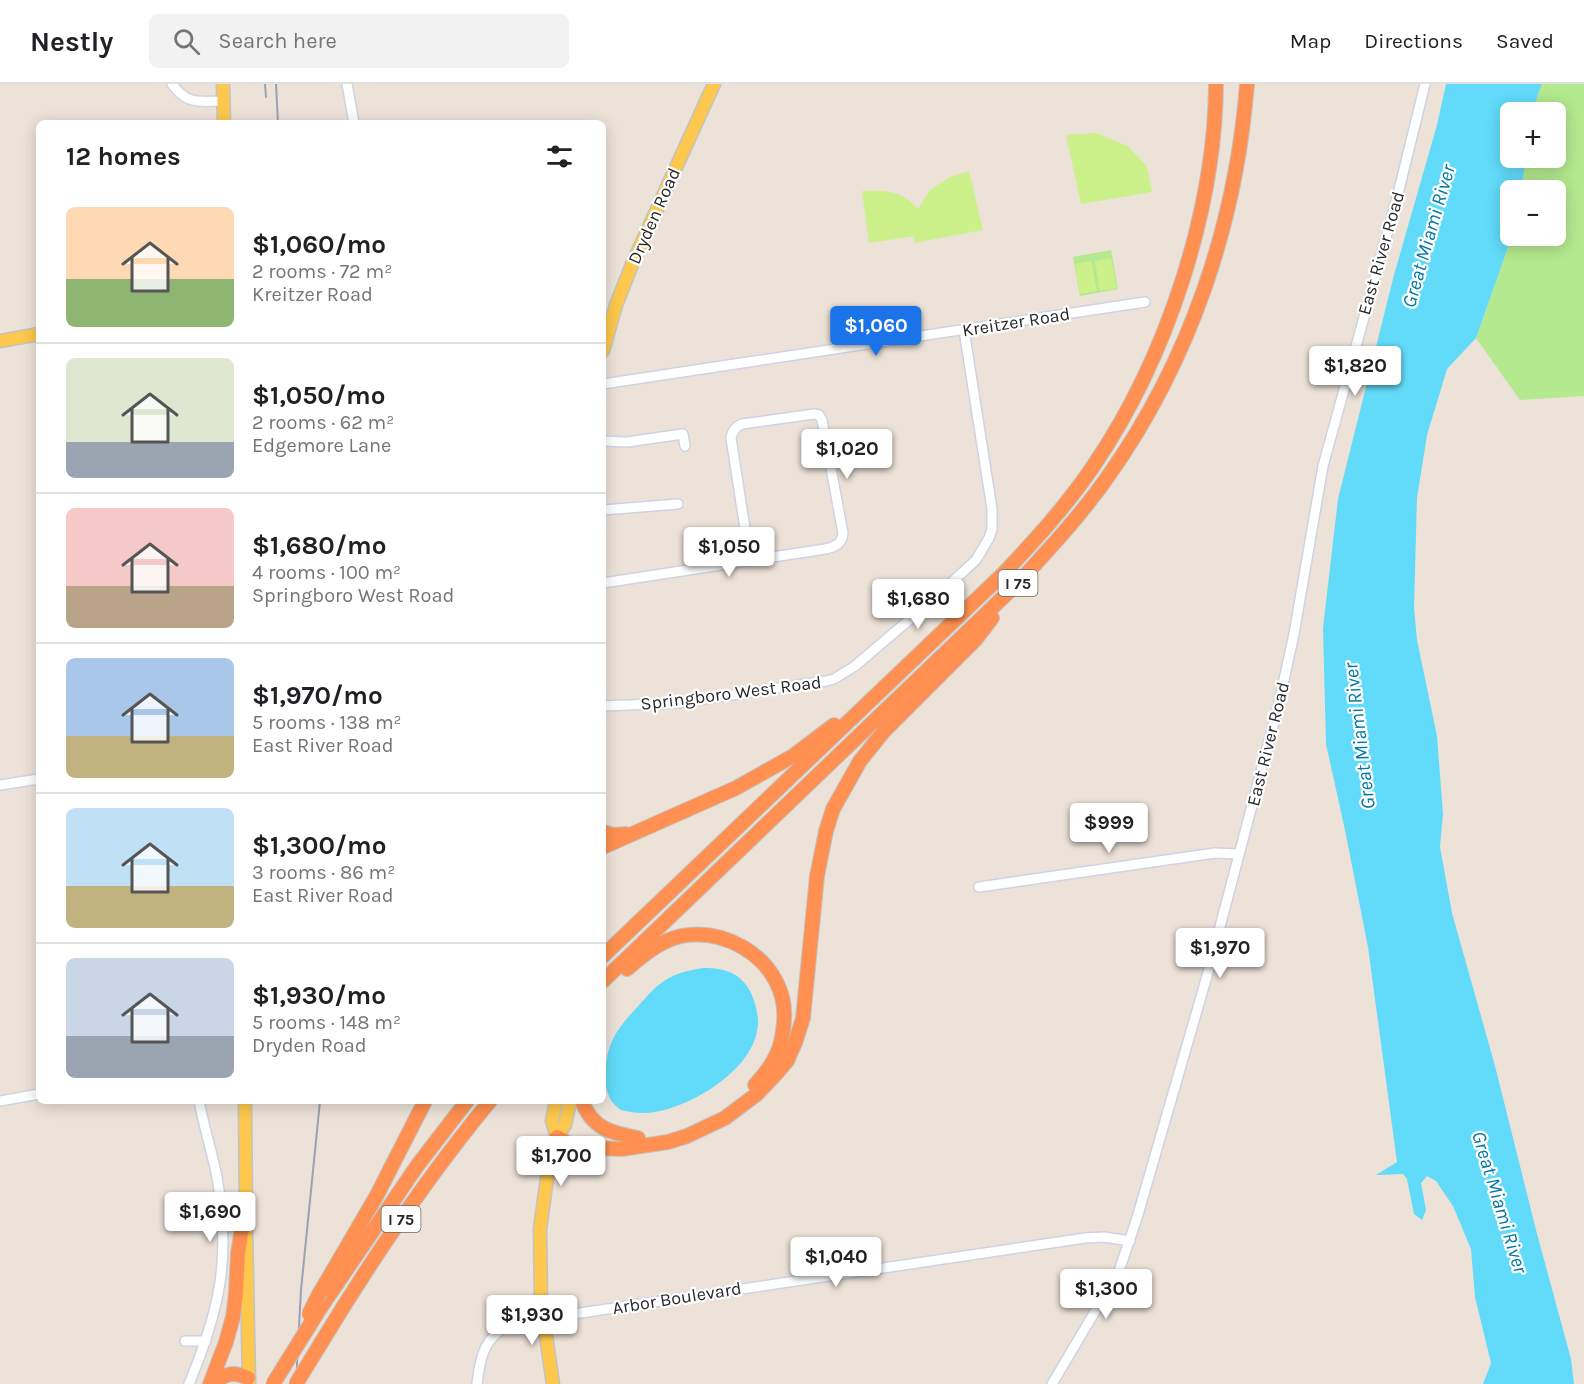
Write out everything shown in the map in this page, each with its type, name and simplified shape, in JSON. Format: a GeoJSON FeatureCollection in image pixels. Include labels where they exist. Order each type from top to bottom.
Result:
{"type":"FeatureCollection","features":[{"type":"Feature","properties":{"kind":"highway","name":"I 75"},"geometry":{"type":"LineString","coordinates":[[606,954],[975,602],[1038,537],[1095,464],[1148,368],[1175,302],[1194,237],[1205,188],[1216,104],[1216,84]]}},
{"type":"Feature","properties":{"kind":"highway","name":"I 75"},"geometry":{"type":"LineString","coordinates":[[607,979],[1018,583],[1061,537],[1109,475],[1160,392],[1205,288],[1223,227],[1238,157],[1247,84]]}},
{"type":"Feature","properties":{"kind":"highway"},"geometry":{"type":"LineString","coordinates":[[557,1137],[569,1144],[621,1149],[668,1142],[687,1136],[725,1118],[757,1094],[776,1076],[787,1061],[800,1032],[803,1018],[817,876],[833,809],[860,761],[884,731],[976,639],[1018,583]]}},
{"type":"Feature","properties":{"kind":"highway"},"geometry":{"type":"LineString","coordinates":[[606,846],[736,788],[793,756],[895,678]]}},
{"type":"Feature","properties":{"kind":"highway"},"geometry":{"type":"LineString","coordinates":[[606,833],[619,835],[639,831]]}},
{"type":"Feature","properties":{"kind":"highway"},"geometry":{"type":"LineString","coordinates":[[557,1137],[570,1136],[602,1141],[656,1136],[706,1119],[726,1108],[749,1090],[775,1059],[781,1044],[784,1023],[783,998],[760,960],[735,942],[704,935],[680,937],[658,946],[607,979]]}},
{"type":"Feature","properties":{"kind":"highway"},"geometry":{"type":"LineString","coordinates":[[276,1378],[320,1292],[377,1196],[423,1104]]}},
{"type":"Feature","properties":{"kind":"highway","name":"I 75"},"geometry":{"type":"LineString","coordinates":[[276,1378],[321,1307],[417,1166],[465,1104]]}},
{"type":"Feature","properties":{"kind":"highway","name":"I 75"},"geometry":{"type":"LineString","coordinates":[[296,1384],[359,1280],[444,1157],[488,1104]]}},
{"type":"Feature","properties":{"kind":"highway"},"geometry":{"type":"LineString","coordinates":[[583,1104],[588,1114],[599,1126],[610,1132],[638,1138]]}},
{"type":"Feature","properties":{"kind":"highway"},"geometry":{"type":"LineString","coordinates":[[212,1384],[233,1317],[238,1253],[246,1203]]}},
{"type":"Feature","properties":{"kind":"highway"},"geometry":{"type":"LineString","coordinates":[[212,1384],[231,1373],[238,1374],[249,1381]]}},
{"type":"Feature","properties":{"kind":"main road"},"geometry":{"type":"LineString","coordinates":[[223,84],[224,120]]}},
{"type":"Feature","properties":{"kind":"main road","name":"Dryden Road"},"geometry":{"type":"LineString","coordinates":[[606,340],[616,305],[633,262],[714,84]]}},
{"type":"Feature","properties":{"kind":"main road"},"geometry":{"type":"LineString","coordinates":[[0,341],[36,335]]}},
{"type":"Feature","properties":{"kind":"main road"},"geometry":{"type":"LineString","coordinates":[[244,1104],[249,1381]]}},
{"type":"Feature","properties":{"kind":"main road"},"geometry":{"type":"LineString","coordinates":[[555,1104],[552,1121],[557,1137]]}},
{"type":"Feature","properties":{"kind":"main road"},"geometry":{"type":"LineString","coordinates":[[553,1384],[541,1301],[540,1229],[548,1171],[557,1137],[565,1125],[569,1104]]}},
{"type":"Feature","properties":{"kind":"street"},"geometry":{"type":"LineString","coordinates":[[172,84],[186,99],[224,101]]}},
{"type":"Feature","properties":{"kind":"street"},"geometry":{"type":"LineString","coordinates":[[348,84],[354,120]]}},
{"type":"Feature","properties":{"kind":"street","name":"East River Road"},"geometry":{"type":"LineString","coordinates":[[1052,1384],[1119,1271],[1130,1241],[1207,976],[1289,660],[1323,466],[1398,194],[1425,84]]}},
{"type":"Feature","properties":{"kind":"street","name":"Kreitzer Road"},"geometry":{"type":"LineString","coordinates":[[606,384],[1144,302]]}},
{"type":"Feature","properties":{"kind":"street","name":"Springboro West Road"},"geometry":{"type":"LineString","coordinates":[[606,706],[678,703],[834,679],[855,666],[976,560],[989,538],[993,519],[964,330]]}},
{"type":"Feature","properties":{"kind":"street"},"geometry":{"type":"LineString","coordinates":[[606,583],[750,561],[824,549],[840,543],[843,533],[826,437],[821,418],[814,414],[742,424],[732,433],[750,561]]}},
{"type":"Feature","properties":{"kind":"street"},"geometry":{"type":"LineString","coordinates":[[606,441],[627,442],[683,434],[685,446]]}},
{"type":"Feature","properties":{"kind":"street"},"geometry":{"type":"LineString","coordinates":[[606,510],[678,504]]}},
{"type":"Feature","properties":{"kind":"street"},"geometry":{"type":"LineString","coordinates":[[0,785],[36,779]]}},
{"type":"Feature","properties":{"kind":"street"},"geometry":{"type":"LineString","coordinates":[[979,887],[1205,854],[1239,855]]}},
{"type":"Feature","properties":{"kind":"street"},"geometry":{"type":"LineString","coordinates":[[0,1101],[36,1095]]}},
{"type":"Feature","properties":{"kind":"street"},"geometry":{"type":"LineString","coordinates":[[189,1384],[206,1341],[216,1306],[223,1263],[224,1233],[216,1175],[200,1104]]}},
{"type":"Feature","properties":{"kind":"street","name":"Arbor Boulevard"},"geometry":{"type":"LineString","coordinates":[[477,1384],[482,1355],[489,1341],[505,1326],[513,1323],[1085,1238],[1104,1237],[1130,1241]]}},
{"type":"Feature","properties":{"kind":"street"},"geometry":{"type":"LineString","coordinates":[[185,1341],[206,1341]]}},
{"type":"Feature","properties":{"kind":"green space"},"geometry":{"type":"Polygon","coordinates":[[[1542,84],[1584,84],[1584,396],[1520,400],[1476,338],[1508,246],[1566,246],[1566,180],[1523,180],[1524,168],[1566,168],[1566,102],[1536,102],[1542,84]]]}},
{"type":"Feature","properties":{"kind":"green space"},"geometry":{"type":"Polygon","coordinates":[[[1096,133],[1128,146],[1147,167],[1152,192],[1081,204],[1066,135],[1096,133]]]}},
{"type":"Feature","properties":{"kind":"green space"},"geometry":{"type":"Polygon","coordinates":[[[969,171],[983,230],[914,243],[914,236],[869,243],[862,191],[893,192],[918,209],[930,190],[950,177],[969,171]]]}},
{"type":"Feature","properties":{"kind":"green space"},"geometry":{"type":"Polygon","coordinates":[[[1111,250],[1118,289],[1080,296],[1073,257],[1111,250]]]}},
{"type":"Feature","properties":{"kind":"green space"},"geometry":{"type":"Polygon","coordinates":[[[1111,258],[1117,288],[1100,291],[1095,261],[1111,258]]]}},
{"type":"Feature","properties":{"kind":"green space"},"geometry":{"type":"Polygon","coordinates":[[[1091,261],[1097,291],[1080,294],[1075,264],[1091,261]]]}},
{"type":"Feature","properties":{"kind":"water","name":"Great Miami River"},"geometry":{"type":"Polygon","coordinates":[[[1446,84],[1542,84],[1536,102],[1500,102],[1500,168],[1524,168],[1523,180],[1500,180],[1500,246],[1508,246],[1476,338],[1447,369],[1427,435],[1417,498],[1414,608],[1417,640],[1437,736],[1443,814],[1440,847],[1452,913],[1495,1066],[1571,1359],[1574,1384],[1483,1384],[1491,1363],[1475,1297],[1471,1249],[1453,1206],[1436,1181],[1427,1176],[1421,1183],[1426,1210],[1422,1220],[1414,1214],[1407,1179],[1403,1174],[1376,1175],[1397,1162],[1368,947],[1326,744],[1323,628],[1338,499],[1394,275],[1437,125],[1446,84]]]}},
{"type":"Feature","properties":{"kind":"water"},"geometry":{"type":"Polygon","coordinates":[[[703,968],[719,969],[732,973],[743,981],[752,995],[758,1017],[752,1047],[729,1075],[695,1098],[660,1111],[641,1113],[621,1110],[610,1098],[606,1086],[607,1058],[614,1037],[630,1015],[661,983],[688,971],[703,968]]]}},
{"type":"Feature","properties":{"kind":"railway"},"geometry":{"type":"LineString","coordinates":[[265,84],[266,97]]}},
{"type":"Feature","properties":{"kind":"railway"},"geometry":{"type":"LineString","coordinates":[[276,84],[278,120]]}},
{"type":"Feature","properties":{"kind":"railway"},"geometry":{"type":"LineString","coordinates":[[297,1384],[301,1290],[320,1104]]}}]}
